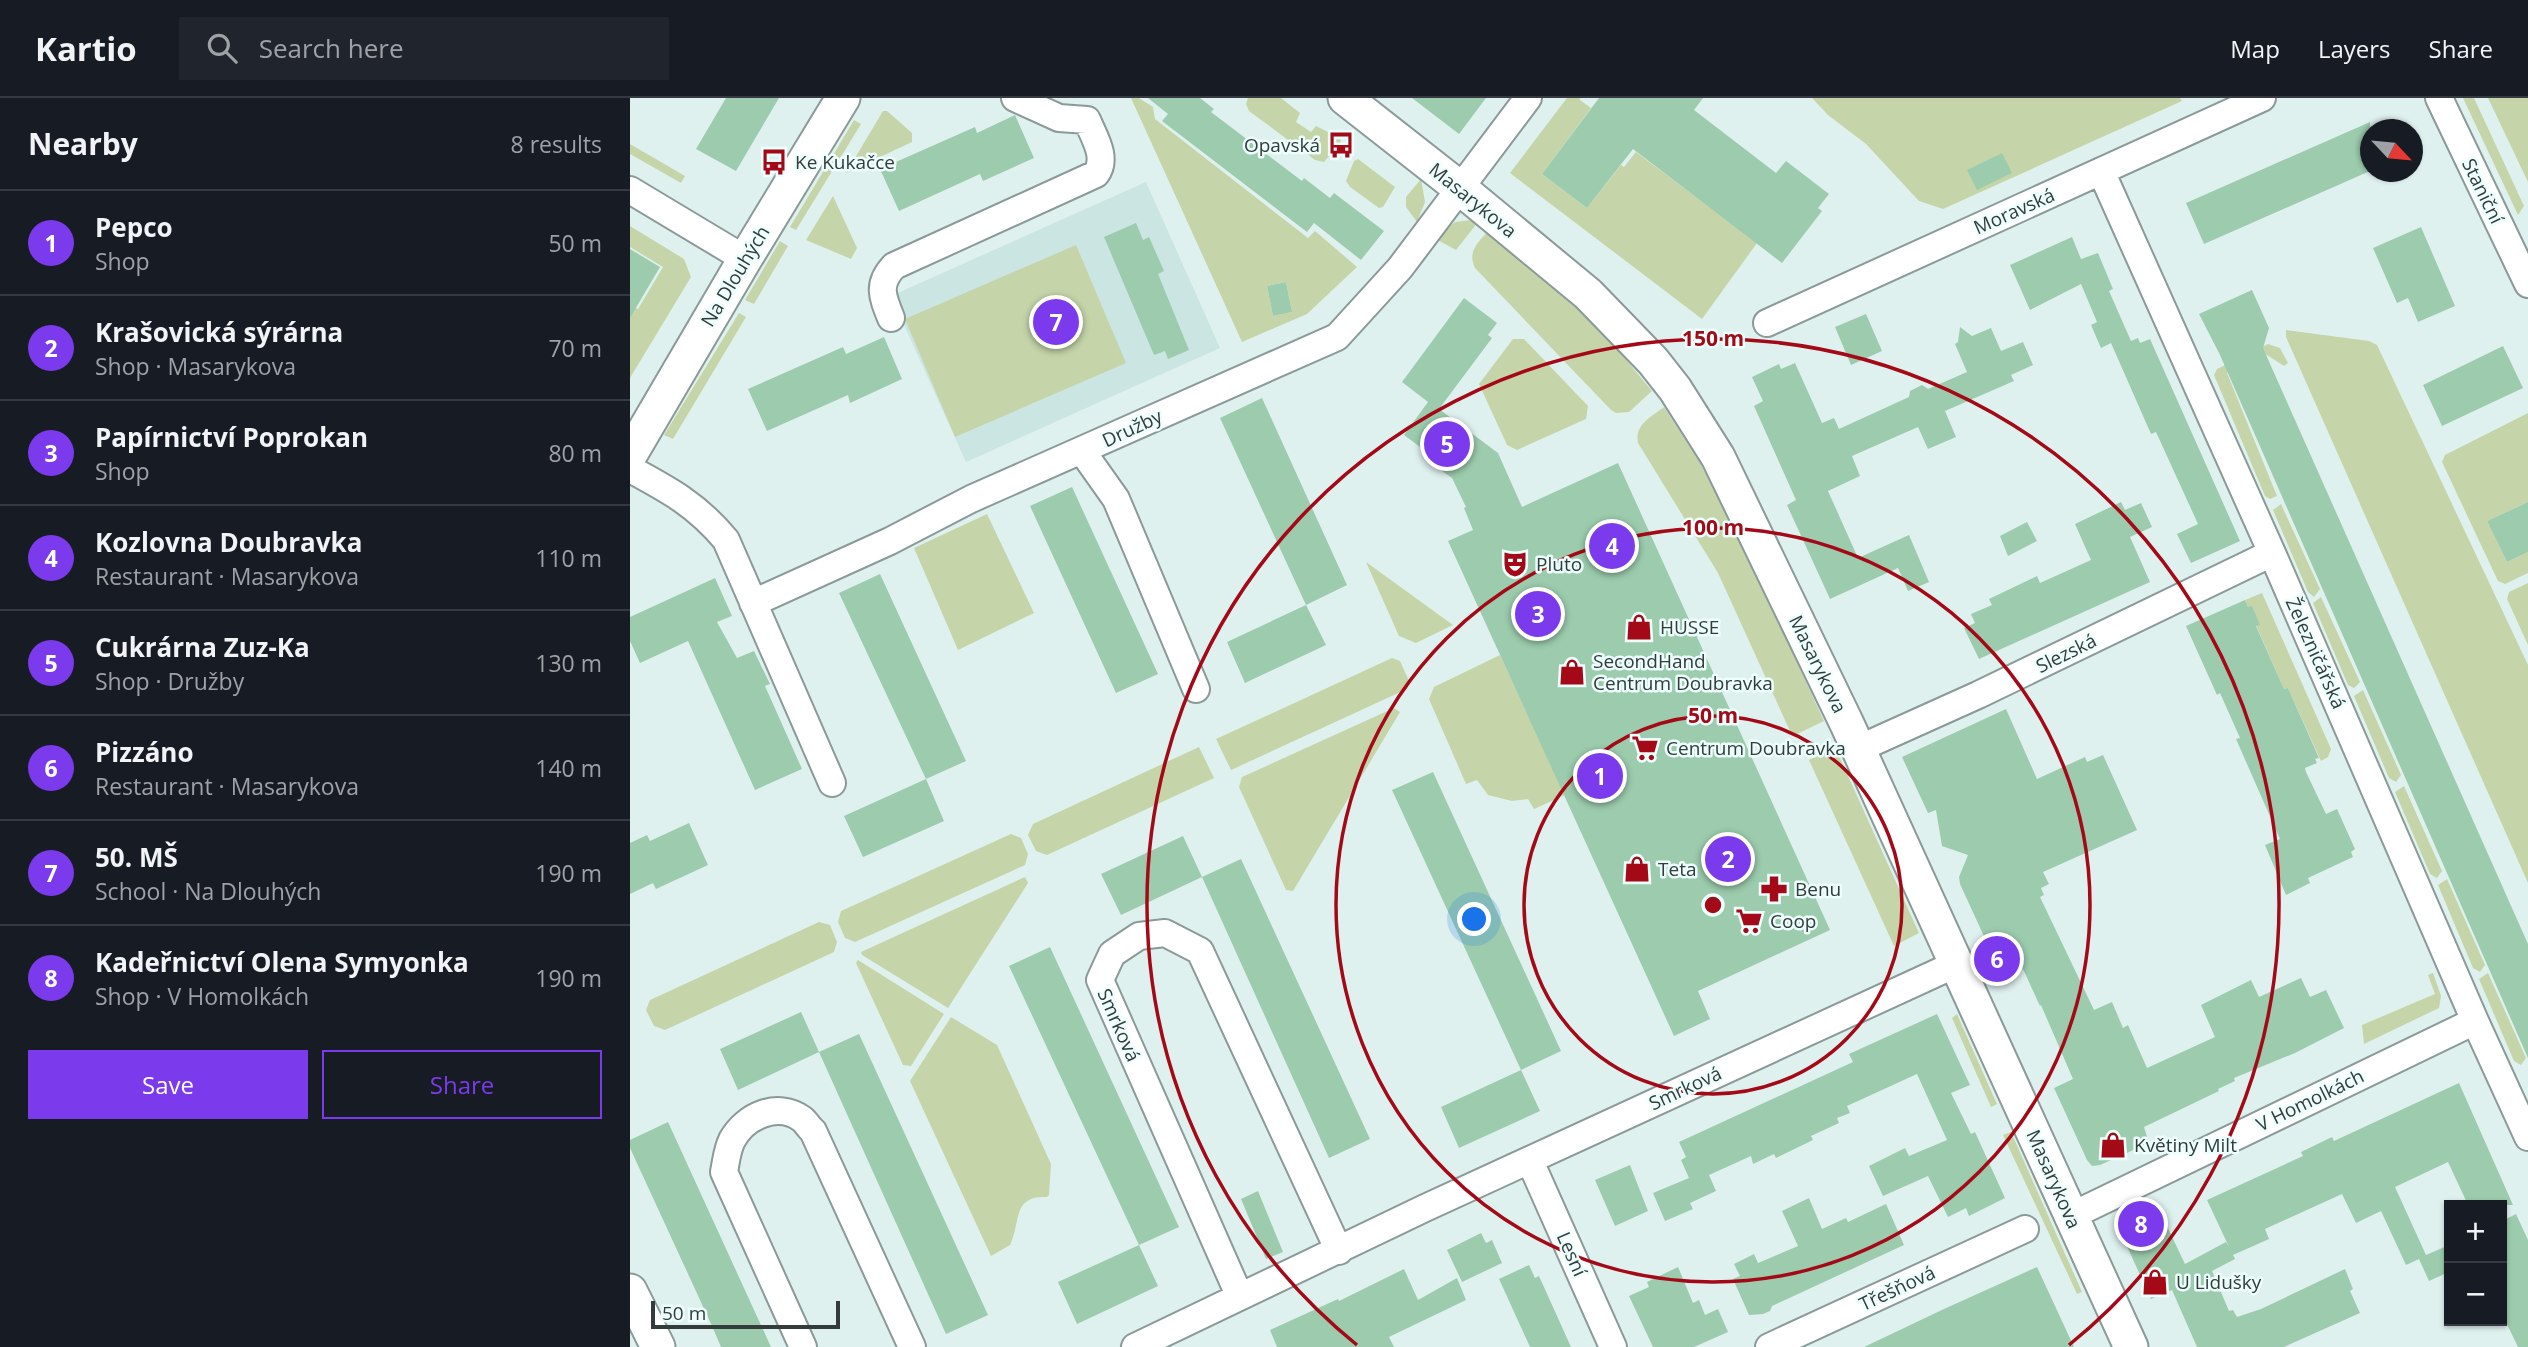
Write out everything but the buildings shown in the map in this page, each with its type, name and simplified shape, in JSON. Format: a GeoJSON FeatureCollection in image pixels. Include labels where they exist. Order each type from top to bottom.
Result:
{"type":"FeatureCollection","features":[{"type":"Feature","properties":{"kind":"street","name":"Na Dlouhých"},"geometry":{"type":"LineString","coordinates":[[630,455],[744,259],[843,98]]}},
{"type":"Feature","properties":{"kind":"street"},"geometry":{"type":"LineString","coordinates":[[891,318],[882,296],[884,276],[894,266],[1096,174],[1101,167],[1101,156],[1087,120],[1059,118],[1015,98]]}},
{"type":"Feature","properties":{"kind":"street","name":"Masarykova"},"geometry":{"type":"LineString","coordinates":[[1345,98],[1588,294],[1653,361],[1675,389],[1718,457],[1858,748],[2131,1347]]}},
{"type":"Feature","properties":{"kind":"street"},"geometry":{"type":"LineString","coordinates":[[1461,189],[1528,98]]}},
{"type":"Feature","properties":{"kind":"street","name":"Moravská"},"geometry":{"type":"LineString","coordinates":[[1767,323],[2262,98]]}},
{"type":"Feature","properties":{"kind":"street","name":"Staniční"},"geometry":{"type":"LineString","coordinates":[[2439,98],[2528,284]]}},
{"type":"Feature","properties":{"kind":"street","name":"Železničářská"},"geometry":{"type":"LineString","coordinates":[[2101,171],[2528,1137]]}},
{"type":"Feature","properties":{"kind":"street","name":"Družby"},"geometry":{"type":"LineString","coordinates":[[753,603],[890,541],[971,499],[1337,337],[1400,268],[1461,189]]}},
{"type":"Feature","properties":{"kind":"street"},"geometry":{"type":"LineString","coordinates":[[630,190],[744,259]]}},
{"type":"Feature","properties":{"kind":"street"},"geometry":{"type":"LineString","coordinates":[[1082,451],[1116,499],[1196,689]]}},
{"type":"Feature","properties":{"kind":"street"},"geometry":{"type":"LineString","coordinates":[[630,469],[674,492],[708,518],[726,540],[832,783]]}},
{"type":"Feature","properties":{"kind":"street","name":"Slezská"},"geometry":{"type":"LineString","coordinates":[[1858,748],[1978,695],[2272,554]]}},
{"type":"Feature","properties":{"kind":"street","name":"Smrková"},"geometry":{"type":"LineString","coordinates":[[1239,1295],[1100,980],[1112,954],[1139,936],[1165,933],[1200,951],[1339,1251]]}},
{"type":"Feature","properties":{"kind":"street","name":"Smrková"},"geometry":{"type":"LineString","coordinates":[[1135,1347],[1239,1295],[1956,964]]}},
{"type":"Feature","properties":{"kind":"street","name":"V Homolkách"},"geometry":{"type":"LineString","coordinates":[[2071,1216],[2475,1021]]}},
{"type":"Feature","properties":{"kind":"street"},"geometry":{"type":"LineString","coordinates":[[803,1347],[724,1172],[727,1153],[738,1131],[752,1118],[768,1112],[786,1112],[802,1119],[813,1131],[912,1347]]}},
{"type":"Feature","properties":{"kind":"street","name":"Lesní"},"geometry":{"type":"LineString","coordinates":[[1530,1161],[1613,1347]]}},
{"type":"Feature","properties":{"kind":"street","name":"Třešňová"},"geometry":{"type":"LineString","coordinates":[[1769,1347],[2025,1229]]}},
{"type":"Feature","properties":{"kind":"street"},"geometry":{"type":"LineString","coordinates":[[630,1291],[658,1347]]}},
{"type":"Feature","properties":{"kind":"shaded area"},"geometry":{"type":"Polygon","coordinates":[[[1146,182],[1220,348],[966,462],[891,296],[1146,182]]]}},
{"type":"Feature","properties":{"kind":"green space"},"geometry":{"type":"Polygon","coordinates":[[[1131,98],[1139,98],[1153,107],[1155,119],[1308,238],[1315,231],[1357,267],[1307,314],[1242,342],[1131,98]],[[1286,282],[1267,286],[1273,316],[1292,312],[1286,282]]]}},
{"type":"Feature","properties":{"kind":"green space"},"geometry":{"type":"Polygon","coordinates":[[[1248,98],[1281,98],[1300,113],[1296,122],[1311,132],[1316,126],[1340,138],[1341,143],[1324,162],[1315,160],[1249,111],[1246,104],[1248,98]]]}},
{"type":"Feature","properties":{"kind":"green space"},"geometry":{"type":"Polygon","coordinates":[[[1567,98],[1580,98],[1591,108],[1542,174],[1587,208],[1621,165],[1624,167],[1636,152],[1757,243],[1702,319],[1510,173],[1567,98]]]}},
{"type":"Feature","properties":{"kind":"green space"},"geometry":{"type":"Polygon","coordinates":[[[1812,98],[2180,98],[2182,101],[1943,209],[1919,201],[1866,144],[1828,115],[1812,98]]]}},
{"type":"Feature","properties":{"kind":"green space"},"geometry":{"type":"Polygon","coordinates":[[[2463,98],[2474,98],[2524,206],[2518,215],[2463,98]]]}},
{"type":"Feature","properties":{"kind":"green space"},"geometry":{"type":"Polygon","coordinates":[[[2488,98],[2528,98],[2528,182],[2488,98]]]}},
{"type":"Feature","properties":{"kind":"green space"},"geometry":{"type":"Polygon","coordinates":[[[883,111],[887,111],[912,133],[912,142],[846,173],[883,111]]]}},
{"type":"Feature","properties":{"kind":"green space"},"geometry":{"type":"Polygon","coordinates":[[[854,120],[861,124],[796,230],[790,227],[854,120]]]}},
{"type":"Feature","properties":{"kind":"green space"},"geometry":{"type":"Polygon","coordinates":[[[630,144],[685,176],[681,183],[630,154],[630,144]]]}},
{"type":"Feature","properties":{"kind":"green space"},"geometry":{"type":"Polygon","coordinates":[[[1358,159],[1395,187],[1383,207],[1379,208],[1350,187],[1346,181],[1354,161],[1358,159]]]}},
{"type":"Feature","properties":{"kind":"green space"},"geometry":{"type":"Polygon","coordinates":[[[1421,179],[1425,202],[1417,222],[1406,207],[1406,197],[1421,179]]]}},
{"type":"Feature","properties":{"kind":"green space"},"geometry":{"type":"Polygon","coordinates":[[[833,196],[857,248],[851,259],[806,240],[833,196]]]}},
{"type":"Feature","properties":{"kind":"green space"},"geometry":{"type":"Polygon","coordinates":[[[1455,222],[1478,222],[1456,250],[1434,238],[1455,222]]]}},
{"type":"Feature","properties":{"kind":"green space"},"geometry":{"type":"Polygon","coordinates":[[[630,226],[684,259],[691,277],[630,378],[630,305],[638,309],[663,267],[630,247],[630,226]]]}},
{"type":"Feature","properties":{"kind":"green space"},"geometry":{"type":"Polygon","coordinates":[[[1489,230],[1549,277],[1604,333],[1652,391],[1629,412],[1616,413],[1611,410],[1475,268],[1473,252],[1489,230]]]}},
{"type":"Feature","properties":{"kind":"green space"},"geometry":{"type":"Polygon","coordinates":[[[780,241],[788,246],[754,304],[745,300],[780,241]]]}},
{"type":"Feature","properties":{"kind":"green space"},"geometry":{"type":"Polygon","coordinates":[[[1076,245],[1126,363],[955,437],[905,319],[1076,245]]]}},
{"type":"Feature","properties":{"kind":"green space"},"geometry":{"type":"Polygon","coordinates":[[[739,313],[746,317],[673,439],[664,435],[739,313]]]}},
{"type":"Feature","properties":{"kind":"green space"},"geometry":{"type":"Polygon","coordinates":[[[2286,330],[2369,341],[2377,345],[2528,665],[2528,883],[2286,337],[2286,330]]]}},
{"type":"Feature","properties":{"kind":"green space"},"geometry":{"type":"Polygon","coordinates":[[[1513,339],[1524,339],[1588,406],[1586,419],[1517,450],[1507,445],[1479,384],[1513,339]]]}},
{"type":"Feature","properties":{"kind":"green space"},"geometry":{"type":"Polygon","coordinates":[[[2268,344],[2280,348],[2288,363],[2284,366],[2267,355],[2227,373],[2277,496],[2270,499],[2265,496],[2214,375],[2217,369],[2268,344]]]}},
{"type":"Feature","properties":{"kind":"green space"},"geometry":{"type":"Polygon","coordinates":[[[1664,407],[1700,463],[1736,530],[1824,721],[1797,734],[1790,731],[1718,573],[1638,443],[1641,426],[1664,407]]]}},
{"type":"Feature","properties":{"kind":"green space"},"geometry":{"type":"Polygon","coordinates":[[[2528,413],[2528,502],[2487,521],[2507,562],[2528,552],[2528,573],[2505,584],[2498,581],[2442,462],[2445,455],[2528,413]]]}},
{"type":"Feature","properties":{"kind":"green space"},"geometry":{"type":"Polygon","coordinates":[[[2281,504],[2320,589],[2314,597],[2308,592],[2273,510],[2281,504]]]}},
{"type":"Feature","properties":{"kind":"green space"},"geometry":{"type":"Polygon","coordinates":[[[987,514],[1034,613],[958,650],[914,548],[987,514]]]}},
{"type":"Feature","properties":{"kind":"green space"},"geometry":{"type":"Polygon","coordinates":[[[1366,562],[1453,625],[1416,643],[1399,636],[1366,562]]]}},
{"type":"Feature","properties":{"kind":"green space"},"geometry":{"type":"Polygon","coordinates":[[[2528,583],[2528,645],[2507,599],[2509,592],[2528,583]]]}},
{"type":"Feature","properties":{"kind":"green space"},"geometry":{"type":"Polygon","coordinates":[[[2262,593],[2331,749],[2328,757],[2321,761],[2288,688],[2284,689],[2245,600],[2262,593]]]}},
{"type":"Feature","properties":{"kind":"green space"},"geometry":{"type":"Polygon","coordinates":[[[2321,597],[2360,682],[2354,688],[2348,685],[2313,603],[2321,597]]]}},
{"type":"Feature","properties":{"kind":"green space"},"geometry":{"type":"Polygon","coordinates":[[[1500,655],[1565,795],[1534,809],[1528,799],[1512,801],[1488,795],[1477,780],[1466,784],[1429,699],[1434,687],[1500,655]]]}},
{"type":"Feature","properties":{"kind":"green space"},"geometry":{"type":"Polygon","coordinates":[[[1392,658],[1400,661],[1409,681],[1407,689],[1231,770],[1216,739],[1392,658]]]}},
{"type":"Feature","properties":{"kind":"green space"},"geometry":{"type":"Polygon","coordinates":[[[2363,690],[2401,775],[2396,782],[2389,778],[2354,696],[2363,690]]]}},
{"type":"Feature","properties":{"kind":"green space"},"geometry":{"type":"Polygon","coordinates":[[[1394,708],[1400,712],[1293,891],[1286,890],[1239,787],[1242,777],[1394,708]]]}},
{"type":"Feature","properties":{"kind":"green space"},"geometry":{"type":"Polygon","coordinates":[[[1199,747],[1214,778],[1047,855],[1036,851],[1028,835],[1033,824],[1199,747]]]}},
{"type":"Feature","properties":{"kind":"green space"},"geometry":{"type":"Polygon","coordinates":[[[1835,747],[1919,933],[1894,946],[1809,760],[1835,747]]]}},
{"type":"Feature","properties":{"kind":"green space"},"geometry":{"type":"Polygon","coordinates":[[[2404,786],[2442,871],[2437,878],[2430,874],[2395,792],[2404,786]]]}},
{"type":"Feature","properties":{"kind":"green space"},"geometry":{"type":"Polygon","coordinates":[[[1011,834],[1021,838],[1028,854],[1025,865],[855,942],[845,938],[838,922],[841,911],[1011,834]]]}},
{"type":"Feature","properties":{"kind":"green space"},"geometry":{"type":"Polygon","coordinates":[[[1025,877],[1028,883],[948,1008],[862,955],[861,952],[1025,877]]]}},
{"type":"Feature","properties":{"kind":"green space"},"geometry":{"type":"Polygon","coordinates":[[[2447,879],[2485,965],[2480,972],[2473,968],[2438,885],[2447,879]]]}},
{"type":"Feature","properties":{"kind":"green space"},"geometry":{"type":"Polygon","coordinates":[[[819,922],[830,925],[837,942],[834,952],[665,1030],[654,1026],[646,1010],[650,1000],[819,922]]]}},
{"type":"Feature","properties":{"kind":"green space"},"geometry":{"type":"Polygon","coordinates":[[[858,960],[944,1014],[911,1066],[903,1065],[856,963],[858,960]]]}},
{"type":"Feature","properties":{"kind":"green space"},"geometry":{"type":"Polygon","coordinates":[[[2433,973],[2441,996],[2439,1008],[2364,1044],[2362,1025],[2435,994],[2428,975],[2433,973]]]}},
{"type":"Feature","properties":{"kind":"green space"},"geometry":{"type":"Polygon","coordinates":[[[2488,973],[2526,1058],[2521,1065],[2514,1061],[2479,979],[2488,973]]]}},
{"type":"Feature","properties":{"kind":"green space"},"geometry":{"type":"Polygon","coordinates":[[[1957,1014],[1997,1104],[1991,1107],[1952,1018],[1957,1014]]]}},
{"type":"Feature","properties":{"kind":"green space"},"geometry":{"type":"Polygon","coordinates":[[[951,1017],[997,1045],[1051,1164],[1049,1195],[1028,1200],[1023,1205],[1010,1245],[991,1256],[910,1081],[951,1017]]]}},
{"type":"Feature","properties":{"kind":"green space"},"geometry":{"type":"Polygon","coordinates":[[[2011,1132],[2082,1292],[2077,1294],[2003,1135],[2011,1132]]]}},
{"type":"Feature","properties":{"kind":"place","name":"Opavská"},"geometry":{"type":"Point","coordinates":[1341,145]}},
{"type":"Feature","properties":{"kind":"place","name":"Ke Kukačce"},"geometry":{"type":"Point","coordinates":[774,162]}},
{"type":"Feature","properties":{"kind":"place","name":"50. MŠ"},"geometry":{"type":"Point","coordinates":[1056,322]}},
{"type":"Feature","properties":{"kind":"place","name":"Cukrárna Zuz-Ka"},"geometry":{"type":"Point","coordinates":[1447,444]}},
{"type":"Feature","properties":{"kind":"place","name":"Kozlovna Doubravka"},"geometry":{"type":"Point","coordinates":[1612,546]}},
{"type":"Feature","properties":{"kind":"place","name":"Pluto"},"geometry":{"type":"Point","coordinates":[1515,564]}},
{"type":"Feature","properties":{"kind":"place","name":"Papírnictví Poprokan"},"geometry":{"type":"Point","coordinates":[1538,614]}},
{"type":"Feature","properties":{"kind":"place","name":"HUSSE"},"geometry":{"type":"Point","coordinates":[1639,627]}},
{"type":"Feature","properties":{"kind":"place","name":"SecondHand Centrum Doubravka"},"geometry":{"type":"Point","coordinates":[1572,672]}},
{"type":"Feature","properties":{"kind":"place","name":"Centrum Doubravka"},"geometry":{"type":"Point","coordinates":[1645,748]}},
{"type":"Feature","properties":{"kind":"place","name":"Pepco"},"geometry":{"type":"Point","coordinates":[1600,776]}},
{"type":"Feature","properties":{"kind":"place","name":"Krašovická sýrárna"},"geometry":{"type":"Point","coordinates":[1728,859]}},
{"type":"Feature","properties":{"kind":"place","name":"Teta"},"geometry":{"type":"Point","coordinates":[1637,869]}},
{"type":"Feature","properties":{"kind":"place","name":"Benu"},"geometry":{"type":"Point","coordinates":[1774,889]}},
{"type":"Feature","properties":{"kind":"place","name":"Coop"},"geometry":{"type":"Point","coordinates":[1749,921]}},
{"type":"Feature","properties":{"kind":"place","name":"Pizzáno"},"geometry":{"type":"Point","coordinates":[1997,959]}},
{"type":"Feature","properties":{"kind":"place","name":"Květiny Milt"},"geometry":{"type":"Point","coordinates":[2113,1145]}},
{"type":"Feature","properties":{"kind":"place","name":"Kadeřnictví Olena Symyonka"},"geometry":{"type":"Point","coordinates":[2141,1224]}},
{"type":"Feature","properties":{"kind":"place","name":"U Lidušky"},"geometry":{"type":"Point","coordinates":[2155,1282]}}]}
